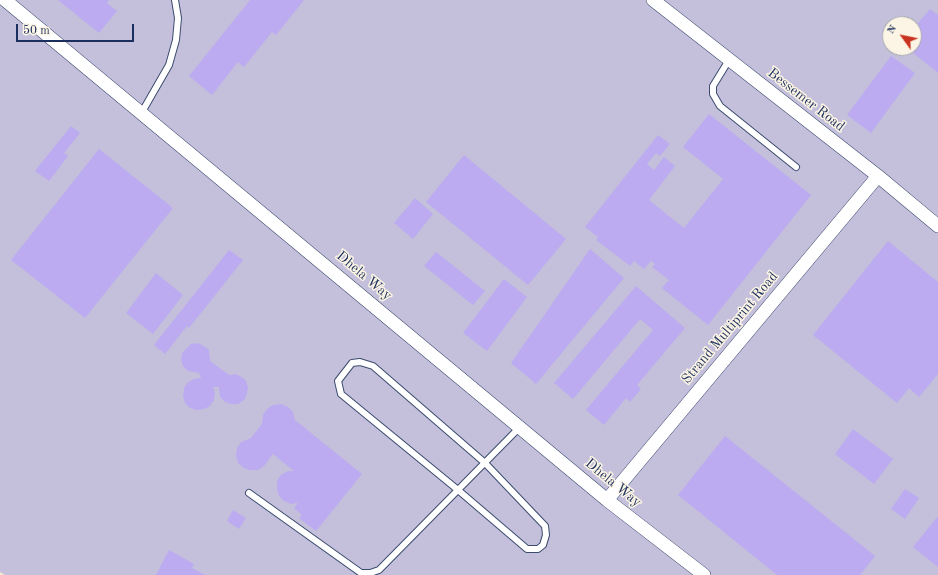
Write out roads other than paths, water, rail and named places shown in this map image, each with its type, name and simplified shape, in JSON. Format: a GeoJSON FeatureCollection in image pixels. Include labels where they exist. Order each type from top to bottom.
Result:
{"type":"FeatureCollection","features":[{"type":"Feature","properties":{"kind":"street","name":"Dhela Way"},"geometry":{"type":"LineString","coordinates":[[5,0],[142,112],[607,500],[704,575]]}},
{"type":"Feature","properties":{"kind":"street","name":"Bessemer Road"},"geometry":{"type":"LineString","coordinates":[[652,0],[878,176],[938,226]]}},
{"type":"Feature","properties":{"kind":"street","name":"Strand Multiprint Road"},"geometry":{"type":"LineString","coordinates":[[607,500],[878,176]]}},
{"type":"Feature","properties":{"kind":"lane"},"geometry":{"type":"LineString","coordinates":[[142,112],[170,65],[176,40],[178,18],[175,0]]}},
{"type":"Feature","properties":{"kind":"lane"},"geometry":{"type":"LineString","coordinates":[[729,60],[713,86],[713,94],[720,106],[796,168]]}},
{"type":"Feature","properties":{"kind":"lane"},"geometry":{"type":"LineString","coordinates":[[360,362],[373,366],[485,463],[545,526],[546,535],[543,545],[538,549],[527,549],[341,394],[338,381],[352,363],[360,362]]}},
{"type":"Feature","properties":{"kind":"lane"},"geometry":{"type":"LineString","coordinates":[[249,493],[361,573],[370,573],[379,570],[520,427]]}}]}
